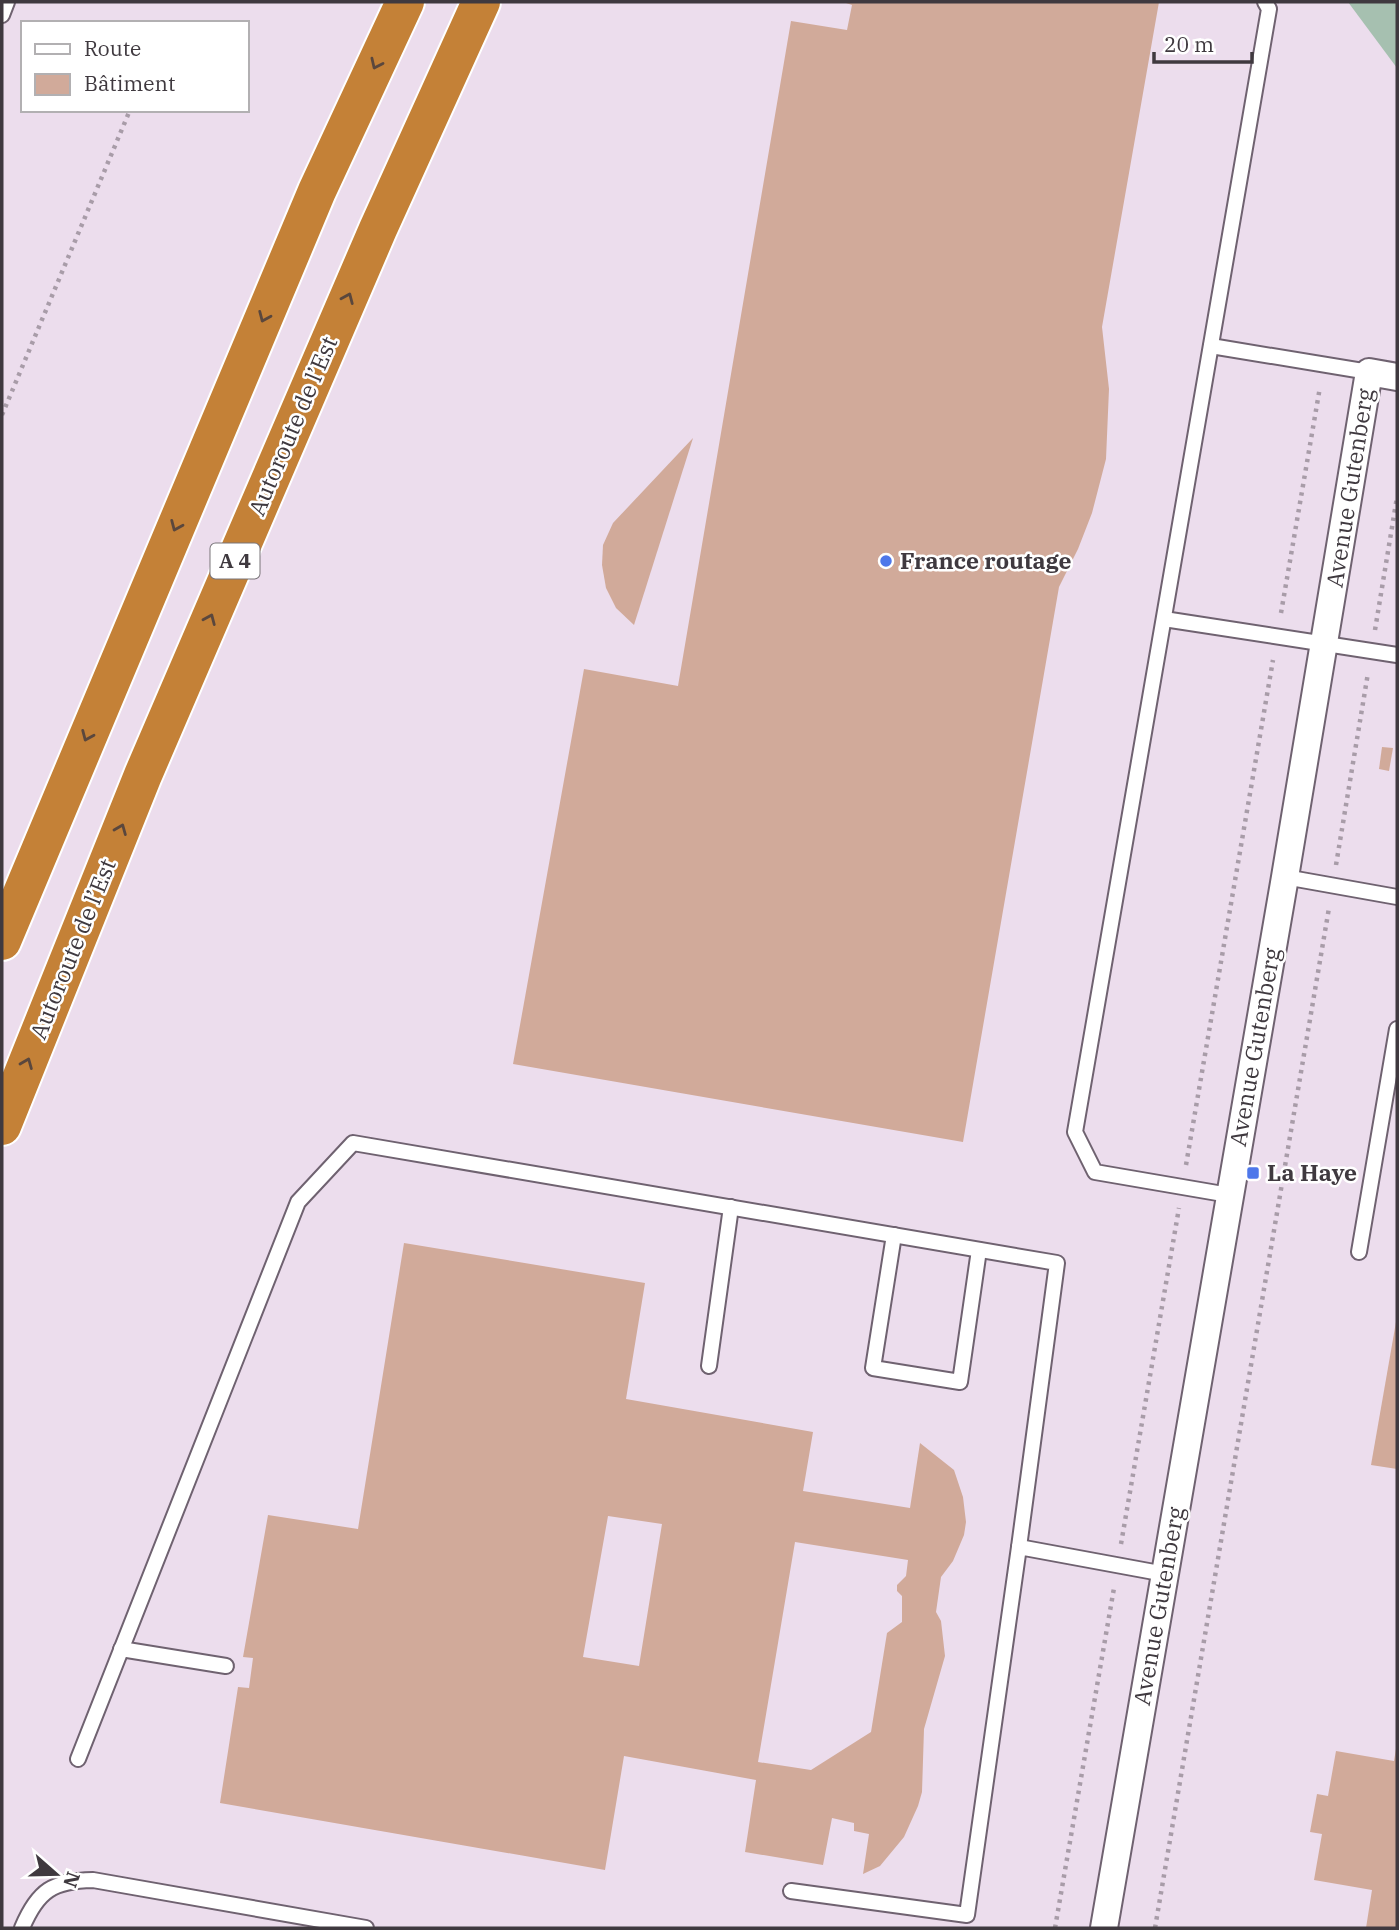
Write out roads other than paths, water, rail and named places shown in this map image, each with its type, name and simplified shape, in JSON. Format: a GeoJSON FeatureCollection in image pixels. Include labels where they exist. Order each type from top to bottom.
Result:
{"type":"FeatureCollection","features":[{"type":"Feature","properties":{"kind":"highway"},"geometry":{"type":"LineString","coordinates":[[2,941],[317,191],[405,2]]}},
{"type":"Feature","properties":{"kind":"highway","name":"Autoroute de l’Est"},"geometry":{"type":"LineString","coordinates":[[2,1126],[143,775],[378,229],[481,2]]}},
{"type":"Feature","properties":{"kind":"street"},"geometry":{"type":"LineString","coordinates":[[1369,372],[1397,377]]}},
{"type":"Feature","properties":{"kind":"street","name":"Avenue Gutenberg"},"geometry":{"type":"LineString","coordinates":[[1104,1928],[1369,372]]}},
{"type":"Feature","properties":{"kind":"lane"},"geometry":{"type":"LineString","coordinates":[[2,15],[8,2]]}},
{"type":"Feature","properties":{"kind":"lane"},"geometry":{"type":"LineString","coordinates":[[1229,1195],[1095,1172],[1075,1132],[1269,9],[1265,2]]}},
{"type":"Feature","properties":{"kind":"lane"},"geometry":{"type":"LineString","coordinates":[[1211,346],[1369,372]]}},
{"type":"Feature","properties":{"kind":"lane"},"geometry":{"type":"LineString","coordinates":[[1164,620],[1397,655]]}},
{"type":"Feature","properties":{"kind":"lane"},"geometry":{"type":"LineString","coordinates":[[1285,877],[1397,897]]}},
{"type":"Feature","properties":{"kind":"lane"},"geometry":{"type":"LineString","coordinates":[[1359,1252],[1397,1029]]}},
{"type":"Feature","properties":{"kind":"lane"},"geometry":{"type":"LineString","coordinates":[[78,1759],[298,1202],[353,1143],[1057,1263],[967,1915],[791,1891]]}},
{"type":"Feature","properties":{"kind":"lane"},"geometry":{"type":"LineString","coordinates":[[709,1366],[731,1207]]}},
{"type":"Feature","properties":{"kind":"lane"},"geometry":{"type":"LineString","coordinates":[[894,1235],[873,1368],[960,1382],[979,1250]]}},
{"type":"Feature","properties":{"kind":"lane"},"geometry":{"type":"LineString","coordinates":[[1019,1546],[1165,1574]]}},
{"type":"Feature","properties":{"kind":"lane"},"geometry":{"type":"LineString","coordinates":[[121,1648],[226,1666]]}},
{"type":"Feature","properties":{"kind":"lane"},"geometry":{"type":"LineString","coordinates":[[22,1928],[30,1909],[44,1891],[69,1880],[93,1880],[366,1928]]}},
{"type":"Feature","properties":{"kind":"place","name":"France routage"},"geometry":{"type":"Point","coordinates":[886,561]}},
{"type":"Feature","properties":{"kind":"place","name":"La Haye"},"geometry":{"type":"Point","coordinates":[1253,1173]}}]}
